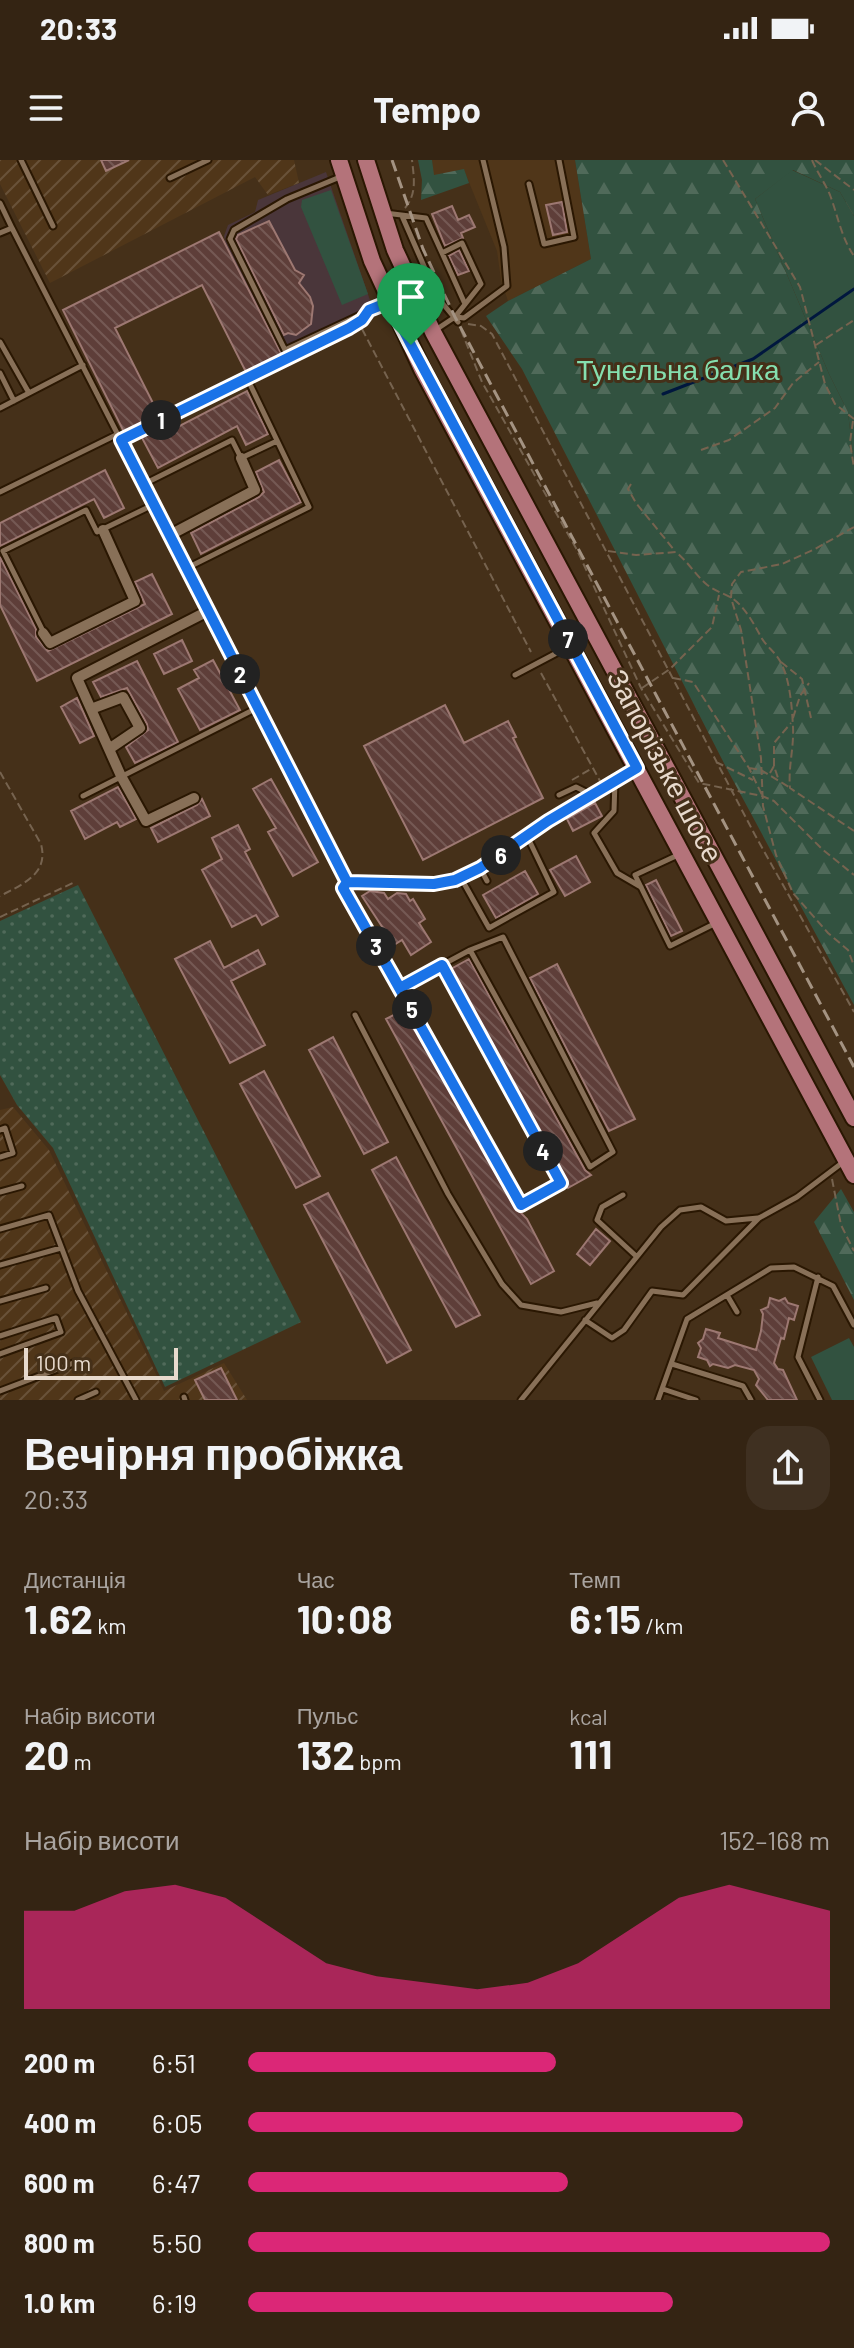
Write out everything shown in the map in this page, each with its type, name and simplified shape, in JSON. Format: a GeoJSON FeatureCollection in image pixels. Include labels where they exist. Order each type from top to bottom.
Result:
{"type":"FeatureCollection","features":[{"type":"Feature","properties":{"kind":"main road","name":"Запорізьке шосе"},"geometry":{"type":"LineString","coordinates":[[366,160],[401,263],[433,332],[854,1118]]}},
{"type":"Feature","properties":{"kind":"main road","name":"Запорізьке шосе"},"geometry":{"type":"LineString","coordinates":[[340,167],[389,302],[851,1163]]}},
{"type":"Feature","properties":{"kind":"street"},"geometry":{"type":"LineString","coordinates":[[170,535],[255,490],[241,458]]}},
{"type":"Feature","properties":{"kind":"street"},"geometry":{"type":"LineString","coordinates":[[43,633],[50,643],[135,601],[103,530]]}},
{"type":"Feature","properties":{"kind":"street"},"geometry":{"type":"LineString","coordinates":[[194,798],[146,821],[121,776],[77,678],[208,611]]}},
{"type":"Feature","properties":{"kind":"street"},"geometry":{"type":"LineString","coordinates":[[91,709],[123,697],[140,728],[109,749]]}},
{"type":"Feature","properties":{"kind":"lane"},"geometry":{"type":"LineString","coordinates":[[21,160],[53,226]]}},
{"type":"Feature","properties":{"kind":"lane"},"geometry":{"type":"LineString","coordinates":[[170,178],[208,160]]}},
{"type":"Feature","properties":{"kind":"lane"},"geometry":{"type":"LineString","coordinates":[[433,332],[464,318],[507,286],[504,247],[483,160]]}},
{"type":"Feature","properties":{"kind":"lane"},"geometry":{"type":"LineString","coordinates":[[529,184],[544,244],[574,237],[559,160]]}},
{"type":"Feature","properties":{"kind":"lane"},"geometry":{"type":"LineString","coordinates":[[340,167],[234,230],[230,239],[285,350],[389,302]]}},
{"type":"Feature","properties":{"kind":"lane"},"geometry":{"type":"LineString","coordinates":[[0,203],[347,882]]}},
{"type":"Feature","properties":{"kind":"lane"},"geometry":{"type":"LineString","coordinates":[[382,213],[426,218],[465,304]]}},
{"type":"Feature","properties":{"kind":"lane"},"geometry":{"type":"LineString","coordinates":[[402,215],[438,298],[456,319]]}},
{"type":"Feature","properties":{"kind":"lane"},"geometry":{"type":"LineString","coordinates":[[0,233],[12,228]]}},
{"type":"Feature","properties":{"kind":"lane"},"geometry":{"type":"LineString","coordinates":[[442,253],[462,243],[481,284],[456,319]]}},
{"type":"Feature","properties":{"kind":"lane"},"geometry":{"type":"LineString","coordinates":[[0,492],[349,328],[362,320],[369,310]]}},
{"type":"Feature","properties":{"kind":"lane"},"geometry":{"type":"LineString","coordinates":[[0,342],[29,393]]}},
{"type":"Feature","properties":{"kind":"lane"},"geometry":{"type":"LineString","coordinates":[[0,408],[83,365]]}},
{"type":"Feature","properties":{"kind":"lane"},"geometry":{"type":"LineString","coordinates":[[0,373],[14,401]]}},
{"type":"Feature","properties":{"kind":"lane"},"geometry":{"type":"LineString","coordinates":[[187,568],[309,507],[247,378]]}},
{"type":"Feature","properties":{"kind":"lane"},"geometry":{"type":"LineString","coordinates":[[144,484],[232,440],[241,458],[277,441]]}},
{"type":"Feature","properties":{"kind":"lane"},"geometry":{"type":"LineString","coordinates":[[43,633],[3,551],[86,510],[97,532],[155,504]]}},
{"type":"Feature","properties":{"kind":"lane"},"geometry":{"type":"LineString","coordinates":[[515,675],[572,645]]}},
{"type":"Feature","properties":{"kind":"lane"},"geometry":{"type":"LineString","coordinates":[[83,796],[257,708]]}},
{"type":"Feature","properties":{"kind":"lane"},"geometry":{"type":"LineString","coordinates":[[347,882],[434,884],[461,878],[637,768]]}},
{"type":"Feature","properties":{"kind":"lane"},"geometry":{"type":"LineString","coordinates":[[615,780],[614,811],[594,833],[617,873],[641,888]]}},
{"type":"Feature","properties":{"kind":"lane"},"geometry":{"type":"LineString","coordinates":[[559,795],[576,787],[591,794]]}},
{"type":"Feature","properties":{"kind":"lane"},"geometry":{"type":"LineString","coordinates":[[461,878],[489,928],[554,892],[527,836]]}},
{"type":"Feature","properties":{"kind":"lane"},"geometry":{"type":"LineString","coordinates":[[682,853],[635,875],[670,946],[719,921]]}},
{"type":"Feature","properties":{"kind":"lane"},"geometry":{"type":"LineString","coordinates":[[480,868],[487,881]]}},
{"type":"Feature","properties":{"kind":"lane"},"geometry":{"type":"LineString","coordinates":[[347,882],[343,888],[521,1205],[561,1183],[442,965]]}},
{"type":"Feature","properties":{"kind":"lane"},"geometry":{"type":"LineString","coordinates":[[400,988],[470,950],[503,937],[613,1152],[590,1167],[470,950]]}},
{"type":"Feature","properties":{"kind":"lane"},"geometry":{"type":"LineString","coordinates":[[355,1015],[448,1194],[502,1284],[521,1305],[561,1312],[597,1303]]}},
{"type":"Feature","properties":{"kind":"lane"},"geometry":{"type":"LineString","coordinates":[[0,1130],[5,1128],[13,1153],[0,1157]]}},
{"type":"Feature","properties":{"kind":"lane"},"geometry":{"type":"LineString","coordinates":[[585,1320],[612,1338],[624,1330],[652,1291],[683,1295],[759,1218],[797,1197],[830,1170],[851,1163]]}},
{"type":"Feature","properties":{"kind":"lane"},"geometry":{"type":"LineString","coordinates":[[0,1192],[22,1186]]}},
{"type":"Feature","properties":{"kind":"lane"},"geometry":{"type":"LineString","coordinates":[[623,1195],[602,1207],[597,1220],[636,1256]]}},
{"type":"Feature","properties":{"kind":"lane"},"geometry":{"type":"LineString","coordinates":[[521,1400],[636,1256],[680,1210],[701,1207],[726,1221],[759,1218]]}},
{"type":"Feature","properties":{"kind":"lane"},"geometry":{"type":"LineString","coordinates":[[0,1229],[49,1215],[78,1291],[136,1400]]}},
{"type":"Feature","properties":{"kind":"lane"},"geometry":{"type":"LineString","coordinates":[[0,1265],[61,1248]]}},
{"type":"Feature","properties":{"kind":"lane"},"geometry":{"type":"LineString","coordinates":[[658,1400],[687,1319],[771,1268],[794,1267],[833,1286],[854,1325]]}},
{"type":"Feature","properties":{"kind":"lane"},"geometry":{"type":"LineString","coordinates":[[818,1277],[798,1357],[820,1400]]}},
{"type":"Feature","properties":{"kind":"lane"},"geometry":{"type":"LineString","coordinates":[[0,1301],[46,1288]]}},
{"type":"Feature","properties":{"kind":"lane"},"geometry":{"type":"LineString","coordinates":[[727,1295],[737,1312]]}},
{"type":"Feature","properties":{"kind":"lane"},"geometry":{"type":"LineString","coordinates":[[0,1336],[56,1318],[61,1332],[0,1354]]}},
{"type":"Feature","properties":{"kind":"lane"},"geometry":{"type":"LineString","coordinates":[[0,1391],[76,1362]]}},
{"type":"Feature","properties":{"kind":"lane"},"geometry":{"type":"LineString","coordinates":[[672,1364],[743,1386],[751,1400]]}},
{"type":"Feature","properties":{"kind":"lane"},"geometry":{"type":"LineString","coordinates":[[662,1389],[696,1400]]}},
{"type":"Feature","properties":{"kind":"lane"},"geometry":{"type":"LineString","coordinates":[[78,1400],[96,1392]]}},
{"type":"Feature","properties":{"kind":"path"},"geometry":{"type":"LineString","coordinates":[[402,215],[401,211],[414,191],[412,160]]}},
{"type":"Feature","properties":{"kind":"path"},"geometry":{"type":"LineString","coordinates":[[723,160],[800,287],[825,384],[835,404],[854,419],[850,442],[854,468]]}},
{"type":"Feature","properties":{"kind":"path"},"geometry":{"type":"LineString","coordinates":[[813,160],[854,190]]}},
{"type":"Feature","properties":{"kind":"path"},"geometry":{"type":"LineString","coordinates":[[813,160],[830,196],[845,242],[854,256]]}},
{"type":"Feature","properties":{"kind":"path"},"geometry":{"type":"LineString","coordinates":[[456,319],[481,326],[492,334],[716,762],[854,1012]]}},
{"type":"Feature","properties":{"kind":"path"},"geometry":{"type":"LineString","coordinates":[[456,319],[482,382],[577,550],[641,688],[699,783],[774,801],[822,849],[854,875]]}},
{"type":"Feature","properties":{"kind":"path"},"geometry":{"type":"LineString","coordinates":[[815,346],[854,320]]}},
{"type":"Feature","properties":{"kind":"path"},"geometry":{"type":"LineString","coordinates":[[359,325],[531,652]]}},
{"type":"Feature","properties":{"kind":"path"},"geometry":{"type":"LineString","coordinates":[[701,450],[729,440],[775,408],[793,383],[819,362]]}},
{"type":"Feature","properties":{"kind":"path"},"geometry":{"type":"LineString","coordinates":[[631,484],[628,489],[636,503],[676,552],[691,564],[702,581],[731,598],[754,622],[762,640],[780,661],[802,679],[811,718]]}},
{"type":"Feature","properties":{"kind":"path"},"geometry":{"type":"LineString","coordinates":[[854,527],[782,564],[741,572],[732,584],[731,598],[741,630],[761,770],[763,806],[776,855],[793,893],[828,933],[848,950],[854,966]]}},
{"type":"Feature","properties":{"kind":"path"},"geometry":{"type":"LineString","coordinates":[[607,551],[636,555],[676,552]]}},
{"type":"Feature","properties":{"kind":"path"},"geometry":{"type":"LineString","coordinates":[[641,688],[670,669],[712,627],[720,594]]}},
{"type":"Feature","properties":{"kind":"path"},"geometry":{"type":"LineString","coordinates":[[780,661],[792,721],[793,753],[788,768],[790,788]]}},
{"type":"Feature","properties":{"kind":"path"},"geometry":{"type":"LineString","coordinates":[[541,673],[603,787]]}},
{"type":"Feature","properties":{"kind":"path"},"geometry":{"type":"LineString","coordinates":[[673,678],[693,682],[749,768],[762,796]]}},
{"type":"Feature","properties":{"kind":"path"},"geometry":{"type":"LineString","coordinates":[[778,779],[774,766],[774,743],[792,721],[800,696],[809,683]]}},
{"type":"Feature","properties":{"kind":"path"},"geometry":{"type":"LineString","coordinates":[[716,762],[754,781]]}},
{"type":"Feature","properties":{"kind":"path"},"geometry":{"type":"LineString","coordinates":[[769,774],[774,766]]}},
{"type":"Feature","properties":{"kind":"path"},"geometry":{"type":"LineString","coordinates":[[749,768],[778,779],[854,831]]}},
{"type":"Feature","properties":{"kind":"path"},"geometry":{"type":"LineString","coordinates":[[571,780],[593,769]]}},
{"type":"Feature","properties":{"kind":"path"},"geometry":{"type":"LineString","coordinates":[[0,772],[44,854],[37,873],[0,896]]}},
{"type":"Feature","properties":{"kind":"path"},"geometry":{"type":"LineString","coordinates":[[0,917],[75,882]]}},
{"type":"Feature","properties":{"kind":"path"},"geometry":{"type":"LineString","coordinates":[[830,1170],[841,1225],[854,1251]]}},
{"type":"Feature","properties":{"kind":"shaded area"},"geometry":{"type":"Polygon","coordinates":[[[0,160],[294,160],[299,183],[268,195],[255,177],[50,283],[0,184],[0,160]]]}},
{"type":"Feature","properties":{"kind":"shaded area"},"geometry":{"type":"Polygon","coordinates":[[[432,160],[575,160],[591,259],[508,301],[497,251],[464,170],[433,176],[432,160]]]}},
{"type":"Feature","properties":{"kind":"shaded area"},"geometry":{"type":"Polygon","coordinates":[[[326,172],[371,303],[335,332],[283,357],[226,246],[224,236],[228,225],[255,212],[258,200],[326,172]]]}},
{"type":"Feature","properties":{"kind":"shaded area"},"geometry":{"type":"Polygon","coordinates":[[[13,1107],[49,1150],[164,1391],[224,1363],[247,1400],[0,1400],[0,1110],[13,1107]]]}},
{"type":"Feature","properties":{"kind":"green space"},"geometry":{"type":"Polygon","coordinates":[[[418,160],[432,160],[434,175],[464,169],[469,183],[421,200],[422,180],[418,160]]]}},
{"type":"Feature","properties":{"kind":"green space","name":"Тунельна балка"},"geometry":{"type":"Polygon","coordinates":[[[575,160],[854,160],[854,216],[840,192],[793,170],[755,199],[848,412],[854,466],[854,1005],[728,771],[522,369],[486,316],[508,301],[591,259],[575,160]]]}},
{"type":"Feature","properties":{"kind":"green space"},"geometry":{"type":"Polygon","coordinates":[[[792,170],[840,192],[854,216],[854,466],[848,412],[755,199],[792,170]]]}},
{"type":"Feature","properties":{"kind":"green space"},"geometry":{"type":"Polygon","coordinates":[[[331,190],[368,294],[342,305],[301,207],[302,200],[331,190]]]}},
{"type":"Feature","properties":{"kind":"green space"},"geometry":{"type":"Polygon","coordinates":[[[78,885],[301,1322],[165,1387],[53,1148],[17,1105],[0,1075],[0,921],[78,885]]]}},
{"type":"Feature","properties":{"kind":"green space"},"geometry":{"type":"Polygon","coordinates":[[[841,1189],[854,1212],[854,1300],[814,1222],[841,1189]]]}},
{"type":"Feature","properties":{"kind":"green space"},"geometry":{"type":"Polygon","coordinates":[[[849,1338],[854,1347],[854,1400],[832,1400],[811,1357],[849,1338]]]}},
{"type":"Feature","properties":{"kind":"building"},"geometry":{"type":"Polygon","coordinates":[[[101,160],[129,160],[106,171],[101,160]]]}},
{"type":"Feature","properties":{"kind":"building"},"geometry":{"type":"Polygon","coordinates":[[[562,202],[567,232],[553,235],[546,205],[562,202]]]}},
{"type":"Feature","properties":{"kind":"building"},"geometry":{"type":"Polygon","coordinates":[[[452,206],[458,220],[469,215],[475,227],[461,233],[463,238],[445,246],[432,214],[452,206]]]}},
{"type":"Feature","properties":{"kind":"building"},"geometry":{"type":"Polygon","coordinates":[[[269,221],[295,270],[304,275],[299,283],[313,306],[311,324],[296,335],[284,335],[236,239],[238,235],[269,221]]]}},
{"type":"Feature","properties":{"kind":"building"},"geometry":{"type":"Polygon","coordinates":[[[219,232],[282,355],[246,372],[202,285],[115,328],[159,415],[124,432],[63,310],[219,232]]]}},
{"type":"Feature","properties":{"kind":"building"},"geometry":{"type":"Polygon","coordinates":[[[459,250],[469,271],[458,275],[449,256],[459,250]]]}},
{"type":"Feature","properties":{"kind":"building"},"geometry":{"type":"Polygon","coordinates":[[[247,391],[268,434],[246,445],[237,426],[158,468],[141,436],[164,425],[168,432],[247,391]]]}},
{"type":"Feature","properties":{"kind":"building"},"geometry":{"type":"Polygon","coordinates":[[[279,460],[301,502],[201,554],[191,533],[259,497],[264,492],[256,472],[279,460]]]}},
{"type":"Feature","properties":{"kind":"building"},"geometry":{"type":"Polygon","coordinates":[[[105,470],[124,508],[104,518],[94,499],[0,546],[0,523],[105,470]]]}},
{"type":"Feature","properties":{"kind":"building"},"geometry":{"type":"Polygon","coordinates":[[[0,557],[36,629],[36,637],[48,651],[145,604],[135,582],[152,574],[172,614],[37,681],[0,605],[0,557]]]}},
{"type":"Feature","properties":{"kind":"building"},"geometry":{"type":"Polygon","coordinates":[[[182,640],[192,661],[164,674],[154,654],[182,640]]]}},
{"type":"Feature","properties":{"kind":"building"},"geometry":{"type":"Polygon","coordinates":[[[213,660],[240,710],[200,730],[178,689],[199,678],[194,670],[213,660]]]}},
{"type":"Feature","properties":{"kind":"building"},"geometry":{"type":"Polygon","coordinates":[[[137,661],[178,742],[135,763],[126,747],[148,730],[147,724],[127,688],[101,697],[93,682],[137,661]]]}},
{"type":"Feature","properties":{"kind":"building"},"geometry":{"type":"Polygon","coordinates":[[[77,698],[94,736],[80,743],[61,707],[77,698]]]}},
{"type":"Feature","properties":{"kind":"building"},"geometry":{"type":"Polygon","coordinates":[[[445,705],[464,743],[508,721],[516,737],[513,738],[543,798],[423,860],[364,746],[445,705]]]}},
{"type":"Feature","properties":{"kind":"building"},"geometry":{"type":"Polygon","coordinates":[[[271,779],[318,862],[293,876],[268,832],[276,828],[253,789],[271,779]]]}},
{"type":"Feature","properties":{"kind":"building"},"geometry":{"type":"Polygon","coordinates":[[[118,787],[136,819],[120,827],[117,822],[85,839],[71,811],[118,787]]]}},
{"type":"Feature","properties":{"kind":"building"},"geometry":{"type":"Polygon","coordinates":[[[202,799],[210,816],[158,842],[151,828],[197,805],[202,799]]]}},
{"type":"Feature","properties":{"kind":"building"},"geometry":{"type":"Polygon","coordinates":[[[595,803],[602,816],[573,831],[567,819],[595,803]]]}},
{"type":"Feature","properties":{"kind":"building"},"geometry":{"type":"Polygon","coordinates":[[[238,825],[250,849],[245,852],[278,916],[262,925],[256,915],[232,927],[202,870],[222,859],[212,838],[238,825]]]}},
{"type":"Feature","properties":{"kind":"building"},"geometry":{"type":"Polygon","coordinates":[[[576,856],[590,882],[565,896],[550,870],[576,856]]]}},
{"type":"Feature","properties":{"kind":"building"},"geometry":{"type":"Polygon","coordinates":[[[525,871],[538,894],[496,918],[483,895],[525,871]]]}},
{"type":"Feature","properties":{"kind":"building"},"geometry":{"type":"Polygon","coordinates":[[[656,880],[682,931],[671,936],[646,885],[656,880]]]}},
{"type":"Feature","properties":{"kind":"building"},"geometry":{"type":"Polygon","coordinates":[[[370,891],[384,893],[388,899],[397,893],[406,894],[410,901],[413,899],[425,919],[419,923],[431,942],[411,955],[402,940],[394,945],[362,896],[370,891]]]}},
{"type":"Feature","properties":{"kind":"building"},"geometry":{"type":"Polygon","coordinates":[[[210,941],[224,968],[258,950],[265,964],[231,981],[265,1045],[230,1063],[175,959],[210,941]]]}},
{"type":"Feature","properties":{"kind":"building"},"geometry":{"type":"Polygon","coordinates":[[[469,959],[585,1170],[591,1175],[568,1188],[451,969],[469,959]]]}},
{"type":"Feature","properties":{"kind":"building"},"geometry":{"type":"Polygon","coordinates":[[[557,964],[635,1119],[609,1131],[530,978],[557,964]]]}},
{"type":"Feature","properties":{"kind":"building"},"geometry":{"type":"Polygon","coordinates":[[[405,1009],[554,1271],[531,1284],[386,1019],[405,1009]]]}},
{"type":"Feature","properties":{"kind":"building"},"geometry":{"type":"Polygon","coordinates":[[[333,1037],[388,1142],[364,1154],[309,1050],[333,1037]]]}},
{"type":"Feature","properties":{"kind":"building"},"geometry":{"type":"Polygon","coordinates":[[[264,1071],[320,1176],[296,1188],[240,1084],[264,1071]]]}},
{"type":"Feature","properties":{"kind":"building"},"geometry":{"type":"Polygon","coordinates":[[[396,1157],[480,1315],[456,1327],[372,1170],[396,1157]]]}},
{"type":"Feature","properties":{"kind":"building"},"geometry":{"type":"Polygon","coordinates":[[[328,1193],[411,1350],[387,1363],[304,1205],[328,1193]]]}},
{"type":"Feature","properties":{"kind":"building"},"geometry":{"type":"Polygon","coordinates":[[[596,1229],[610,1241],[590,1265],[577,1254],[596,1229]]]}},
{"type":"Feature","properties":{"kind":"building"},"geometry":{"type":"Polygon","coordinates":[[[770,1298],[779,1301],[785,1298],[788,1303],[798,1306],[794,1320],[789,1318],[774,1363],[783,1370],[797,1400],[768,1400],[756,1385],[759,1379],[754,1370],[735,1365],[728,1368],[710,1366],[707,1360],[698,1357],[701,1348],[698,1343],[706,1329],[720,1333],[718,1338],[756,1350],[761,1331],[761,1310],[768,1307],[770,1298]]]}},
{"type":"Feature","properties":{"kind":"building"},"geometry":{"type":"Polygon","coordinates":[[[221,1368],[237,1400],[205,1400],[195,1380],[221,1368]]]}},
{"type":"Feature","properties":{"kind":"waterway"},"geometry":{"type":"LineString","coordinates":[[663,394],[753,359],[854,289]]}},
{"type":"Feature","properties":{"kind":"railway"},"geometry":{"type":"LineString","coordinates":[[392,160],[423,249],[455,317],[854,1067]]}},
{"type":"Feature","properties":{"kind":"route"},"geometry":{"type":"LineString","coordinates":[[411,345],[389,302],[369,310],[362,320],[349,328],[121,440],[347,882],[343,888],[400,988],[442,965],[561,1183],[521,1205],[343,888],[347,882],[434,884],[455,880],[480,868],[548,821],[637,768],[411,345]]}}]}
